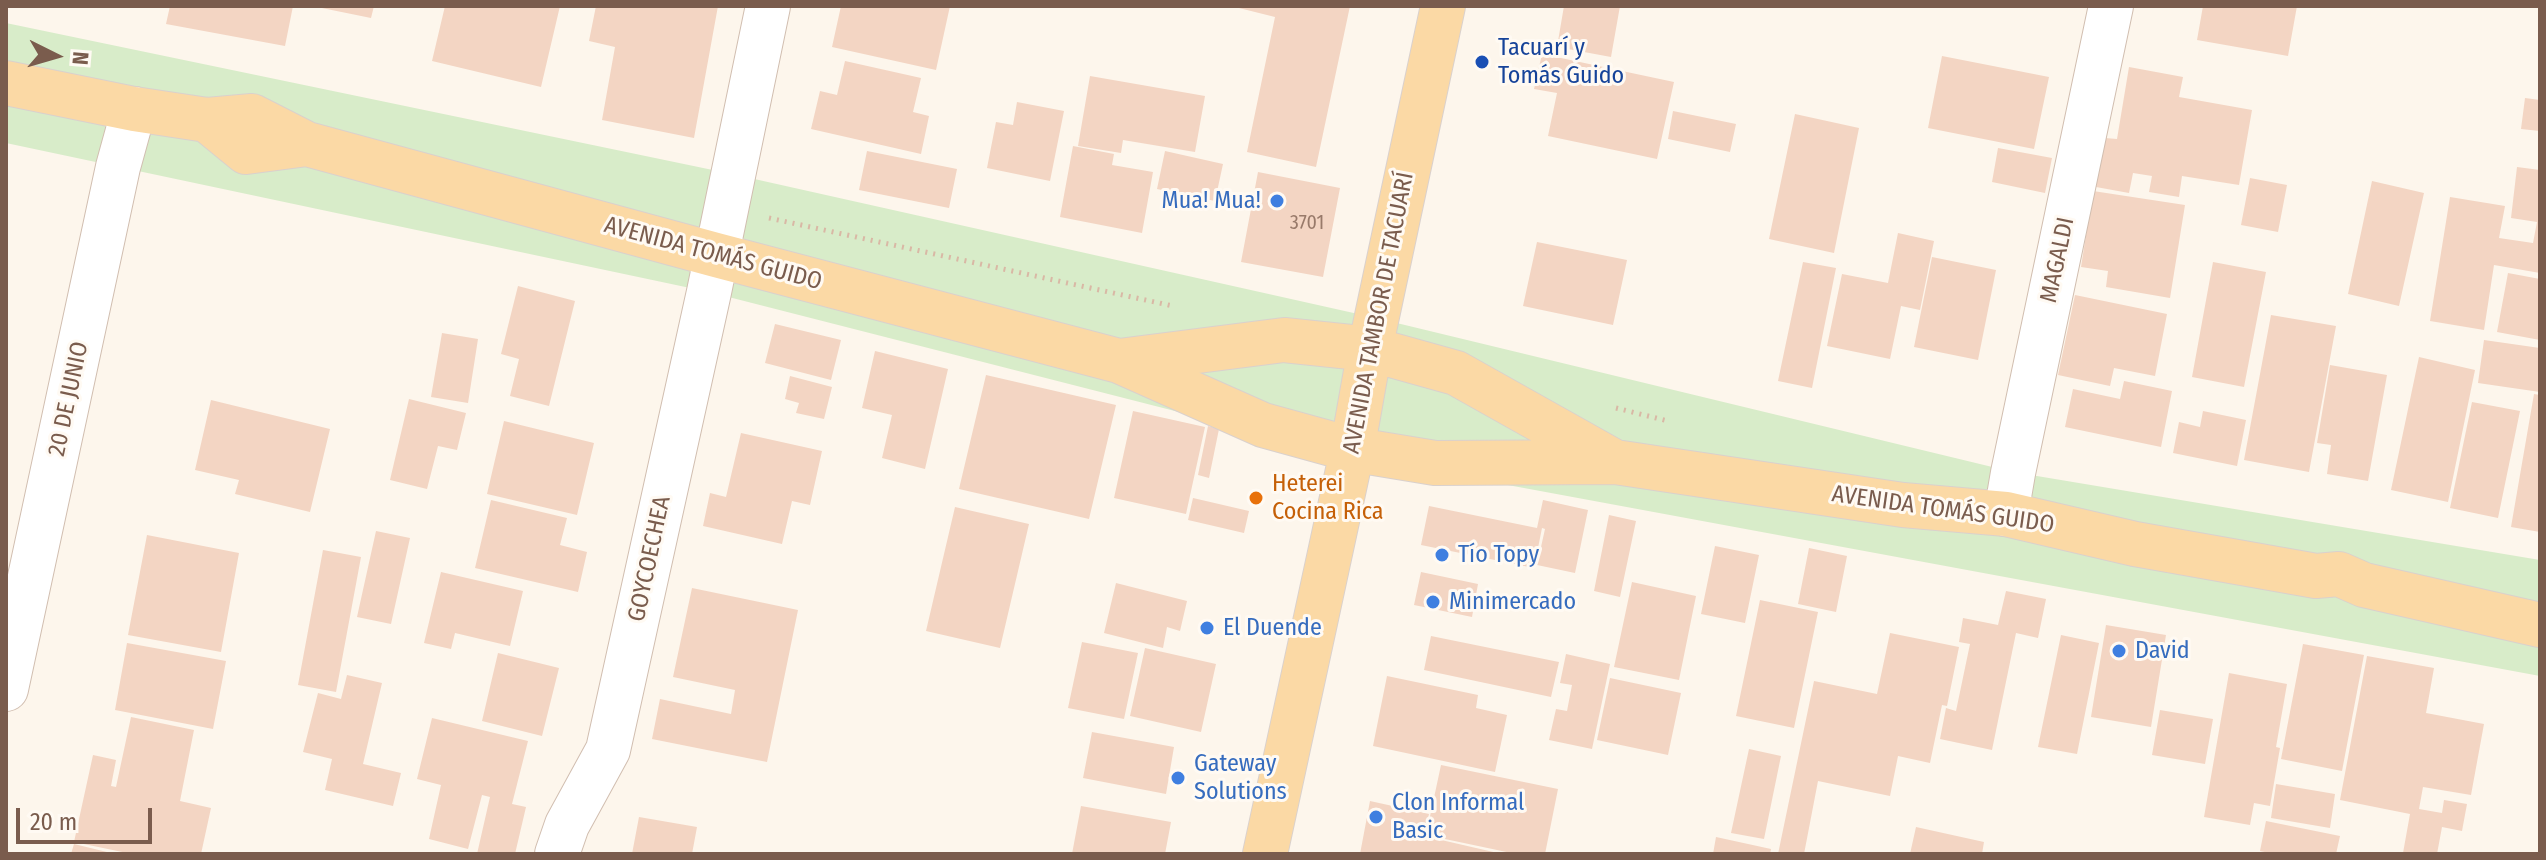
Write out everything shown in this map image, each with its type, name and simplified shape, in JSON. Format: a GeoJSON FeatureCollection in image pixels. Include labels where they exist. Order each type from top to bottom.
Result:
{"type":"FeatureCollection","features":[{"type":"Feature","properties":{"kind":"main road","name":"AVENIDA TAMBOR DE TACUARÍ"},"geometry":{"type":"LineString","coordinates":[[1265,854],[1443,6]]}},
{"type":"Feature","properties":{"kind":"main road","name":"AVENIDA TOMÁS GUIDO"},"geometry":{"type":"LineString","coordinates":[[6,83],[207,120],[252,116],[307,144],[1119,361],[1263,425],[1350,449],[1435,463],[1615,462],[1903,505],[2006,514],[2135,544],[2316,576],[2339,574],[2364,585],[2540,625]]}},
{"type":"Feature","properties":{"kind":"main road","name":"AVENIDA TOMÁS GUIDO"},"geometry":{"type":"LineString","coordinates":[[1119,361],[1284,340],[1370,349],[1456,373],[1615,462]]}},
{"type":"Feature","properties":{"kind":"street","name":"GOYCOECHEA"},"geometry":{"type":"LineString","coordinates":[[557,854],[567,825],[608,750],[768,6]]}},
{"type":"Feature","properties":{"kind":"street","name":"MAGALDI"},"geometry":{"type":"LineString","coordinates":[[2006,514],[2111,6]]}},
{"type":"Feature","properties":{"kind":"street","name":"20 DE JUNIO"},"geometry":{"type":"LineString","coordinates":[[6,689],[118,167],[134,109]]}},
{"type":"Feature","properties":{"kind":"green space"},"geometry":{"type":"Polygon","coordinates":[[[6,23],[732,174],[1376,318],[2013,472],[2540,560],[2540,676],[1351,456],[709,292],[6,143],[6,23]]]}},
{"type":"Feature","properties":{"kind":"building"},"geometry":{"type":"Polygon","coordinates":[[[170,6],[293,6],[285,46],[166,24],[170,6]]]}},
{"type":"Feature","properties":{"kind":"building"},"geometry":{"type":"Polygon","coordinates":[[[312,6],[374,6],[371,18],[312,6]]]}},
{"type":"Feature","properties":{"kind":"building"},"geometry":{"type":"Polygon","coordinates":[[[445,6],[560,6],[541,87],[432,61],[445,6]]]}},
{"type":"Feature","properties":{"kind":"building"},"geometry":{"type":"Polygon","coordinates":[[[596,6],[718,6],[694,138],[602,120],[615,47],[589,41],[596,6]]]}},
{"type":"Feature","properties":{"kind":"building"},"geometry":{"type":"Polygon","coordinates":[[[841,6],[950,6],[936,70],[832,47],[841,6]]]}},
{"type":"Feature","properties":{"kind":"building"},"geometry":{"type":"Polygon","coordinates":[[[1231,6],[1350,6],[1316,167],[1247,152],[1275,17],[1231,6]]]}},
{"type":"Feature","properties":{"kind":"building"},"geometry":{"type":"Polygon","coordinates":[[[1564,6],[1620,6],[1611,57],[1557,47],[1564,6]]]}},
{"type":"Feature","properties":{"kind":"building"},"geometry":{"type":"Polygon","coordinates":[[[2203,6],[2297,6],[2288,56],[2197,40],[2203,6]]]}},
{"type":"Feature","properties":{"kind":"building"},"geometry":{"type":"Polygon","coordinates":[[[1542,54],[1674,82],[1657,159],[1548,136],[1557,93],[1534,89],[1542,54]]]}},
{"type":"Feature","properties":{"kind":"building"},"geometry":{"type":"Polygon","coordinates":[[[1942,56],[2049,77],[2034,149],[1928,128],[1942,56]]]}},
{"type":"Feature","properties":{"kind":"building"},"geometry":{"type":"Polygon","coordinates":[[[845,61],[921,78],[913,112],[929,116],[921,154],[811,129],[820,91],[837,95],[845,61]]]}},
{"type":"Feature","properties":{"kind":"building"},"geometry":{"type":"Polygon","coordinates":[[[2129,67],[2183,77],[2179,97],[2252,110],[2239,185],[2182,176],[2179,197],[2149,192],[2152,176],[2133,173],[2129,193],[2096,187],[2105,138],[2117,139],[2129,67]]]}},
{"type":"Feature","properties":{"kind":"building"},"geometry":{"type":"Polygon","coordinates":[[[1090,76],[1205,96],[1195,152],[1123,140],[1121,153],[1078,146],[1090,76]]]}},
{"type":"Feature","properties":{"kind":"building"},"geometry":{"type":"Polygon","coordinates":[[[2525,98],[2540,100],[2540,131],[2521,129],[2525,98]]]}},
{"type":"Feature","properties":{"kind":"building"},"geometry":{"type":"Polygon","coordinates":[[[1017,102],[1064,111],[1050,181],[987,168],[996,122],[1013,125],[1017,102]]]}},
{"type":"Feature","properties":{"kind":"building"},"geometry":{"type":"Polygon","coordinates":[[[1673,111],[1736,124],[1730,152],[1668,139],[1673,111]]]}},
{"type":"Feature","properties":{"kind":"building"},"geometry":{"type":"Polygon","coordinates":[[[1795,114],[1859,128],[1834,253],[1769,239],[1795,114]]]}},
{"type":"Feature","properties":{"kind":"building"},"geometry":{"type":"Polygon","coordinates":[[[1073,146],[1114,154],[1112,165],[1153,172],[1142,233],[1060,217],[1073,146]]]}},
{"type":"Feature","properties":{"kind":"building"},"geometry":{"type":"Polygon","coordinates":[[[1998,148],[2052,158],[2045,193],[1992,182],[1998,148]]]}},
{"type":"Feature","properties":{"kind":"building"},"geometry":{"type":"Polygon","coordinates":[[[867,151],[957,169],[949,208],[859,190],[867,151]]]}},
{"type":"Feature","properties":{"kind":"building"},"geometry":{"type":"Polygon","coordinates":[[[1165,151],[1223,164],[1215,201],[1157,189],[1165,151]]]}},
{"type":"Feature","properties":{"kind":"building"},"geometry":{"type":"Polygon","coordinates":[[[2517,167],[2540,170],[2540,273],[2494,265],[2484,330],[2430,321],[2450,197],[2505,206],[2499,238],[2533,243],[2537,222],[2511,218],[2517,167]]]}},
{"type":"Feature","properties":{"kind":"building"},"geometry":{"type":"Polygon","coordinates":[[[1258,172],[1340,188],[1323,277],[1241,262],[1258,172]]]}},
{"type":"Feature","properties":{"kind":"building"},"geometry":{"type":"Polygon","coordinates":[[[2250,178],[2287,185],[2278,232],[2241,225],[2250,178]]]}},
{"type":"Feature","properties":{"kind":"building"},"geometry":{"type":"Polygon","coordinates":[[[2372,181],[2424,193],[2399,306],[2348,294],[2372,181]]]}},
{"type":"Feature","properties":{"kind":"building"},"geometry":{"type":"Polygon","coordinates":[[[2093,191],[2185,205],[2170,298],[2106,287],[2108,271],[2081,267],[2093,191]]]}},
{"type":"Feature","properties":{"kind":"building"},"geometry":{"type":"Polygon","coordinates":[[[1898,233],[1934,241],[1920,310],[1901,306],[1890,359],[1827,346],[1842,274],[1888,283],[1898,233]]]}},
{"type":"Feature","properties":{"kind":"building"},"geometry":{"type":"Polygon","coordinates":[[[1537,242],[1627,260],[1613,325],[1523,306],[1537,242]]]}},
{"type":"Feature","properties":{"kind":"building"},"geometry":{"type":"Polygon","coordinates":[[[1932,257],[1996,270],[1978,360],[1914,347],[1932,257]]]}},
{"type":"Feature","properties":{"kind":"building"},"geometry":{"type":"Polygon","coordinates":[[[1803,262],[1836,268],[1812,388],[1778,381],[1803,262]]]}},
{"type":"Feature","properties":{"kind":"building"},"geometry":{"type":"Polygon","coordinates":[[[2213,262],[2266,272],[2244,387],[2192,377],[2213,262]]]}},
{"type":"Feature","properties":{"kind":"building"},"geometry":{"type":"Polygon","coordinates":[[[2508,273],[2540,279],[2540,340],[2497,332],[2508,273]]]}},
{"type":"Feature","properties":{"kind":"building"},"geometry":{"type":"Polygon","coordinates":[[[518,286],[575,301],[549,406],[510,396],[519,359],[501,354],[518,286]]]}},
{"type":"Feature","properties":{"kind":"building"},"geometry":{"type":"Polygon","coordinates":[[[2075,295],[2167,314],[2155,376],[2114,368],[2110,386],[2058,375],[2075,295]]]}},
{"type":"Feature","properties":{"kind":"building"},"geometry":{"type":"Polygon","coordinates":[[[2271,315],[2336,326],[2309,472],[2244,460],[2271,315]]]}},
{"type":"Feature","properties":{"kind":"building"},"geometry":{"type":"Polygon","coordinates":[[[775,324],[841,340],[831,380],[765,363],[775,324]]]}},
{"type":"Feature","properties":{"kind":"building"},"geometry":{"type":"Polygon","coordinates":[[[442,333],[478,339],[468,403],[431,397],[442,333]]]}},
{"type":"Feature","properties":{"kind":"building"},"geometry":{"type":"Polygon","coordinates":[[[2484,340],[2540,348],[2540,392],[2478,383],[2484,340]]]}},
{"type":"Feature","properties":{"kind":"building"},"geometry":{"type":"Polygon","coordinates":[[[875,351],[948,369],[925,469],[882,458],[892,415],[862,408],[875,351]]]}},
{"type":"Feature","properties":{"kind":"building"},"geometry":{"type":"Polygon","coordinates":[[[2419,357],[2475,370],[2448,502],[2391,490],[2419,357]]]}},
{"type":"Feature","properties":{"kind":"building"},"geometry":{"type":"Polygon","coordinates":[[[2330,365],[2387,375],[2368,481],[2327,474],[2331,445],[2317,443],[2330,365]]]}},
{"type":"Feature","properties":{"kind":"building"},"geometry":{"type":"Polygon","coordinates":[[[986,375],[1116,405],[1089,519],[959,489],[986,375]]]}},
{"type":"Feature","properties":{"kind":"building"},"geometry":{"type":"Polygon","coordinates":[[[790,376],[832,387],[824,419],[796,413],[799,403],[785,399],[790,376]]]}},
{"type":"Feature","properties":{"kind":"building"},"geometry":{"type":"Polygon","coordinates":[[[2124,381],[2172,391],[2161,447],[2065,427],[2073,389],[2120,399],[2124,381]]]}},
{"type":"Feature","properties":{"kind":"building"},"geometry":{"type":"Polygon","coordinates":[[[2534,394],[2540,395],[2540,532],[2511,527],[2534,394]]]}},
{"type":"Feature","properties":{"kind":"building"},"geometry":{"type":"Polygon","coordinates":[[[409,399],[466,413],[457,450],[438,446],[427,489],[390,480],[409,399]]]}},
{"type":"Feature","properties":{"kind":"building"},"geometry":{"type":"Polygon","coordinates":[[[211,400],[330,429],[310,512],[235,494],[239,480],[195,470],[211,400]]]}},
{"type":"Feature","properties":{"kind":"building"},"geometry":{"type":"Polygon","coordinates":[[[2472,402],[2520,411],[2498,518],[2450,508],[2472,402]]]}},
{"type":"Feature","properties":{"kind":"building"},"geometry":{"type":"Polygon","coordinates":[[[1133,411],[1205,427],[1186,514],[1114,498],[1133,411]]]}},
{"type":"Feature","properties":{"kind":"building"},"geometry":{"type":"Polygon","coordinates":[[[2203,411],[2246,420],[2237,466],[2173,453],[2179,422],[2200,427],[2203,411]]]}},
{"type":"Feature","properties":{"kind":"building"},"geometry":{"type":"Polygon","coordinates":[[[504,421],[594,443],[577,515],[487,494],[504,421]]]}},
{"type":"Feature","properties":{"kind":"building"},"geometry":{"type":"Polygon","coordinates":[[[1208,426],[1219,429],[1209,478],[1198,475],[1208,426]]]}},
{"type":"Feature","properties":{"kind":"building"},"geometry":{"type":"Polygon","coordinates":[[[741,433],[822,451],[810,505],[792,501],[782,544],[703,526],[710,493],[726,497],[741,433]]]}},
{"type":"Feature","properties":{"kind":"building"},"geometry":{"type":"Polygon","coordinates":[[[1193,498],[1249,511],[1244,533],[1188,520],[1193,498]]]}},
{"type":"Feature","properties":{"kind":"building"},"geometry":{"type":"Polygon","coordinates":[[[491,500],[567,518],[560,545],[587,552],[578,592],[475,568],[491,500]]]}},
{"type":"Feature","properties":{"kind":"building"},"geometry":{"type":"Polygon","coordinates":[[[1543,500],[1588,510],[1575,573],[1537,565],[1545,529],[1542,528],[1534,568],[1421,545],[1429,506],[1537,528],[1543,500]]]}},
{"type":"Feature","properties":{"kind":"building"},"geometry":{"type":"Polygon","coordinates":[[[955,507],[1029,524],[1000,648],[926,631],[955,507]]]}},
{"type":"Feature","properties":{"kind":"building"},"geometry":{"type":"Polygon","coordinates":[[[1609,515],[1636,521],[1620,597],[1594,591],[1609,515]]]}},
{"type":"Feature","properties":{"kind":"building"},"geometry":{"type":"Polygon","coordinates":[[[376,531],[410,538],[391,624],[357,617],[376,531]]]}},
{"type":"Feature","properties":{"kind":"building"},"geometry":{"type":"Polygon","coordinates":[[[147,535],[239,553],[221,652],[128,635],[147,535]]]}},
{"type":"Feature","properties":{"kind":"building"},"geometry":{"type":"Polygon","coordinates":[[[1715,546],[1759,555],[1745,623],[1701,614],[1715,546]]]}},
{"type":"Feature","properties":{"kind":"building"},"geometry":{"type":"Polygon","coordinates":[[[1809,548],[1847,556],[1836,612],[1798,604],[1809,548]]]}},
{"type":"Feature","properties":{"kind":"building"},"geometry":{"type":"Polygon","coordinates":[[[323,550],[361,557],[336,692],[298,685],[323,550]]]}},
{"type":"Feature","properties":{"kind":"building"},"geometry":{"type":"Polygon","coordinates":[[[441,572],[523,591],[510,646],[455,633],[451,649],[424,643],[441,572]]]}},
{"type":"Feature","properties":{"kind":"building"},"geometry":{"type":"Polygon","coordinates":[[[1421,572],[1478,584],[1472,617],[1414,605],[1421,572]]]}},
{"type":"Feature","properties":{"kind":"building"},"geometry":{"type":"Polygon","coordinates":[[[1632,582],[1696,596],[1679,680],[1614,667],[1632,582]]]}},
{"type":"Feature","properties":{"kind":"building"},"geometry":{"type":"Polygon","coordinates":[[[1116,583],[1187,601],[1180,631],[1167,627],[1163,648],[1104,633],[1116,583]]]}},
{"type":"Feature","properties":{"kind":"building"},"geometry":{"type":"Polygon","coordinates":[[[692,588],[798,610],[767,762],[652,739],[660,699],[731,714],[735,690],[673,677],[692,588]]]}},
{"type":"Feature","properties":{"kind":"building"},"geometry":{"type":"Polygon","coordinates":[[[2006,591],[2046,599],[2038,638],[2016,633],[1992,750],[1940,739],[1946,708],[1956,711],[1970,644],[1959,642],[1963,618],[1998,625],[2006,591]]]}},
{"type":"Feature","properties":{"kind":"building"},"geometry":{"type":"Polygon","coordinates":[[[1760,600],[1818,612],[1794,728],[1736,716],[1760,600]]]}},
{"type":"Feature","properties":{"kind":"building"},"geometry":{"type":"Polygon","coordinates":[[[2106,625],[2166,635],[2151,727],[2091,717],[2106,625]]]}},
{"type":"Feature","properties":{"kind":"building"},"geometry":{"type":"Polygon","coordinates":[[[1890,633],[1959,647],[1947,706],[1942,705],[1930,763],[1898,756],[1890,796],[1818,781],[1804,854],[1778,854],[1814,681],[1877,694],[1890,633]]]}},
{"type":"Feature","properties":{"kind":"building"},"geometry":{"type":"Polygon","coordinates":[[[2061,635],[2099,643],[2077,754],[2038,747],[2061,635]]]}},
{"type":"Feature","properties":{"kind":"building"},"geometry":{"type":"Polygon","coordinates":[[[1431,636],[1559,662],[1551,697],[1424,670],[1431,636]]]}},
{"type":"Feature","properties":{"kind":"building"},"geometry":{"type":"Polygon","coordinates":[[[1082,642],[1138,653],[1124,719],[1068,708],[1082,642]]]}},
{"type":"Feature","properties":{"kind":"building"},"geometry":{"type":"Polygon","coordinates":[[[127,643],[226,661],[213,729],[115,710],[127,643]]]}},
{"type":"Feature","properties":{"kind":"building"},"geometry":{"type":"Polygon","coordinates":[[[2303,644],[2364,655],[2342,771],[2281,759],[2303,644]]]}},
{"type":"Feature","properties":{"kind":"building"},"geometry":{"type":"Polygon","coordinates":[[[1145,648],[1216,664],[1201,732],[1130,716],[1145,648]]]}},
{"type":"Feature","properties":{"kind":"building"},"geometry":{"type":"Polygon","coordinates":[[[498,653],[559,668],[542,736],[482,721],[498,653]]]}},
{"type":"Feature","properties":{"kind":"building"},"geometry":{"type":"Polygon","coordinates":[[[1566,654],[1610,664],[1592,749],[1549,740],[1556,709],[1567,711],[1572,685],[1560,683],[1566,654]]]}},
{"type":"Feature","properties":{"kind":"building"},"geometry":{"type":"Polygon","coordinates":[[[2367,656],[2434,668],[2426,713],[2484,724],[2471,795],[2423,787],[2419,809],[2442,813],[2444,800],[2467,804],[2462,831],[2442,827],[2437,854],[2403,853],[2410,814],[2340,800],[2367,656]]]}},
{"type":"Feature","properties":{"kind":"building"},"geometry":{"type":"Polygon","coordinates":[[[2229,673],[2287,684],[2270,806],[2254,803],[2250,825],[2204,817],[2229,673]]]}},
{"type":"Feature","properties":{"kind":"building"},"geometry":{"type":"Polygon","coordinates":[[[347,675],[382,683],[363,764],[401,773],[393,806],[325,790],[332,759],[303,752],[318,693],[341,699],[347,675]]]}},
{"type":"Feature","properties":{"kind":"building"},"geometry":{"type":"Polygon","coordinates":[[[1387,676],[1478,695],[1476,708],[1507,715],[1495,772],[1373,746],[1387,676]]]}},
{"type":"Feature","properties":{"kind":"building"},"geometry":{"type":"Polygon","coordinates":[[[1610,678],[1681,693],[1668,755],[1597,740],[1610,678]]]}},
{"type":"Feature","properties":{"kind":"building"},"geometry":{"type":"Polygon","coordinates":[[[2160,710],[2213,719],[2205,764],[2152,755],[2160,710]]]}},
{"type":"Feature","properties":{"kind":"building"},"geometry":{"type":"Polygon","coordinates":[[[131,717],[194,730],[180,801],[211,808],[201,854],[132,854],[74,842],[93,755],[116,760],[111,786],[116,787],[131,717]]]}},
{"type":"Feature","properties":{"kind":"building"},"geometry":{"type":"Polygon","coordinates":[[[432,718],[528,741],[512,804],[526,807],[515,854],[477,854],[490,797],[482,795],[468,849],[429,839],[441,785],[417,779],[432,718]]]}},
{"type":"Feature","properties":{"kind":"building"},"geometry":{"type":"Polygon","coordinates":[[[1092,732],[1174,747],[1166,794],[1083,778],[1092,732]]]}},
{"type":"Feature","properties":{"kind":"building"},"geometry":{"type":"Polygon","coordinates":[[[1749,749],[1781,756],[1764,839],[1731,833],[1749,749]]]}},
{"type":"Feature","properties":{"kind":"building"},"geometry":{"type":"Polygon","coordinates":[[[1441,765],[1558,789],[1545,854],[1516,854],[1426,835],[1441,765]]]}},
{"type":"Feature","properties":{"kind":"building"},"geometry":{"type":"Polygon","coordinates":[[[2276,784],[2335,794],[2330,828],[2271,818],[2276,784]]]}},
{"type":"Feature","properties":{"kind":"building"},"geometry":{"type":"Polygon","coordinates":[[[1370,801],[1429,814],[1424,836],[1502,854],[1360,854],[1370,801]]]}},
{"type":"Feature","properties":{"kind":"building"},"geometry":{"type":"Polygon","coordinates":[[[1081,806],[1171,822],[1165,854],[1072,854],[1081,806]]]}},
{"type":"Feature","properties":{"kind":"building"},"geometry":{"type":"Polygon","coordinates":[[[639,817],[697,827],[692,854],[632,854],[639,817]]]}},
{"type":"Feature","properties":{"kind":"building"},"geometry":{"type":"Polygon","coordinates":[[[2266,821],[2340,836],[2336,854],[2274,854],[2260,851],[2266,821]]]}},
{"type":"Feature","properties":{"kind":"building"},"geometry":{"type":"Polygon","coordinates":[[[1916,827],[1984,842],[1982,854],[1910,854],[1916,827]]]}},
{"type":"Feature","properties":{"kind":"building"},"geometry":{"type":"Polygon","coordinates":[[[1716,837],[1771,849],[1770,854],[1713,854],[1716,837]]]}},
{"type":"Feature","properties":{"kind":"building"},"geometry":{"type":"Polygon","coordinates":[[[74,844],[111,853],[111,854],[71,854],[74,844]]]}},
{"type":"Feature","properties":{"kind":"place","name":"Tacuarí y Tomás Guido"},"geometry":{"type":"Point","coordinates":[1482,62]}},
{"type":"Feature","properties":{"kind":"place","name":"Mua! Mua!"},"geometry":{"type":"Point","coordinates":[1277,201]}},
{"type":"Feature","properties":{"kind":"place","name":"Heterei Cocina Rica"},"geometry":{"type":"Point","coordinates":[1256,498]}},
{"type":"Feature","properties":{"kind":"place","name":"Tío Topy"},"geometry":{"type":"Point","coordinates":[1442,555]}},
{"type":"Feature","properties":{"kind":"place","name":"Minimercado"},"geometry":{"type":"Point","coordinates":[1433,602]}},
{"type":"Feature","properties":{"kind":"place","name":"El Duende"},"geometry":{"type":"Point","coordinates":[1207,628]}},
{"type":"Feature","properties":{"kind":"place","name":"David"},"geometry":{"type":"Point","coordinates":[2119,651]}},
{"type":"Feature","properties":{"kind":"place","name":"Gateway Solutions"},"geometry":{"type":"Point","coordinates":[1178,778]}},
{"type":"Feature","properties":{"kind":"place","name":"Clon Informal Basic"},"geometry":{"type":"Point","coordinates":[1376,817]}}]}
